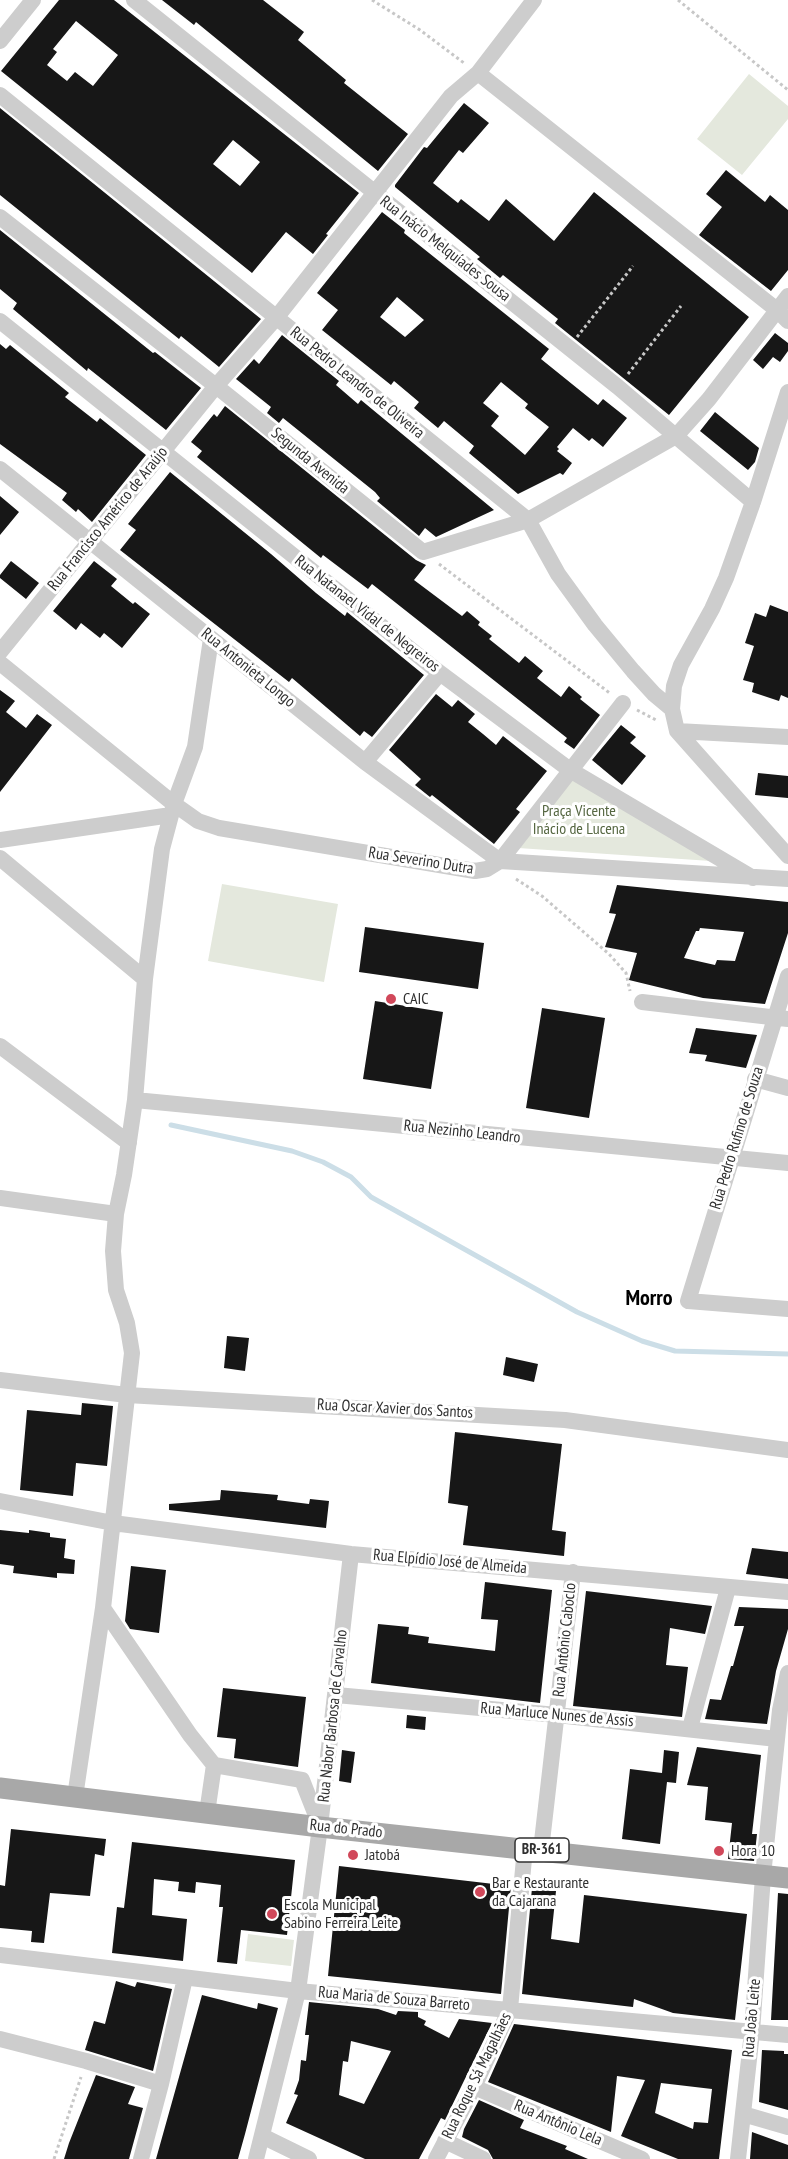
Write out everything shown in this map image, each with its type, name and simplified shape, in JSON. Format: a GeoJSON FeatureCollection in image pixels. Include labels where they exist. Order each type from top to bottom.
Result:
{"type":"FeatureCollection","features":[{"type":"Feature","properties":{"kind":"main road","name":"Rua do Prado"},"geometry":{"type":"LineString","coordinates":[[0,1788],[321,1827],[763,1876]]}},
{"type":"Feature","properties":{"kind":"main road","name":"BR-361"},"geometry":{"type":"LineString","coordinates":[[763,1876],[788,1878]]}},
{"type":"Feature","properties":{"kind":"street"},"geometry":{"type":"LineString","coordinates":[[0,41],[33,0]]}},
{"type":"Feature","properties":{"kind":"street","name":"Rua Inácio Melquíades Sousa"},"geometry":{"type":"LineString","coordinates":[[134,0],[569,347],[753,502]]}},
{"type":"Feature","properties":{"kind":"street","name":"Rua Francisco Américo de Araújo"},"geometry":{"type":"LineString","coordinates":[[0,652],[216,386],[276,318],[451,96],[478,73],[534,0]]}},
{"type":"Feature","properties":{"kind":"street"},"geometry":{"type":"LineString","coordinates":[[478,73],[782,315]]}},
{"type":"Feature","properties":{"kind":"street","name":"Rua Pedro Leandro de Oliveira"},"geometry":{"type":"LineString","coordinates":[[0,95],[528,520],[558,574],[596,625],[633,671],[654,694],[672,709]]}},
{"type":"Feature","properties":{"kind":"street","name":"Segunda Avenida"},"geometry":{"type":"LineString","coordinates":[[0,217],[423,552]]}},
{"type":"Feature","properties":{"kind":"street"},"geometry":{"type":"LineString","coordinates":[[423,552],[528,520],[676,436],[782,315],[788,296]]}},
{"type":"Feature","properties":{"kind":"street","name":"Rua Natanael Vidal de Negreiros"},"geometry":{"type":"LineString","coordinates":[[0,321],[440,673],[570,770],[753,878]]}},
{"type":"Feature","properties":{"kind":"street"},"geometry":{"type":"LineString","coordinates":[[788,392],[753,502],[712,609],[681,665],[674,686],[672,709],[676,731],[788,856]]}},
{"type":"Feature","properties":{"kind":"street","name":"Rua Antonieta Longo"},"geometry":{"type":"LineString","coordinates":[[0,470],[365,762],[500,861]]}},
{"type":"Feature","properties":{"kind":"street"},"geometry":{"type":"LineString","coordinates":[[75,1797],[103,1608],[132,1353],[127,1323],[116,1290],[113,1251],[116,1214],[135,1100],[145,979],[162,849],[172,810],[195,747],[211,639]]}},
{"type":"Feature","properties":{"kind":"street","name":"Rua Severino Dutra"},"geometry":{"type":"LineString","coordinates":[[0,663],[172,810],[219,828],[475,871],[488,869],[500,861],[788,879]]}},
{"type":"Feature","properties":{"kind":"street"},"geometry":{"type":"LineString","coordinates":[[365,762],[440,673]]}},
{"type":"Feature","properties":{"kind":"street"},"geometry":{"type":"LineString","coordinates":[[500,861],[623,703]]}},
{"type":"Feature","properties":{"kind":"street"},"geometry":{"type":"LineString","coordinates":[[676,731],[788,737]]}},
{"type":"Feature","properties":{"kind":"street"},"geometry":{"type":"LineString","coordinates":[[0,840],[172,810]]}},
{"type":"Feature","properties":{"kind":"street"},"geometry":{"type":"LineString","coordinates":[[0,858],[145,979]]}},
{"type":"Feature","properties":{"kind":"street","name":"Rua Pedro Rufino de Souza"},"geometry":{"type":"LineString","coordinates":[[788,976],[781,1018],[755,1079],[688,1300],[788,1309]]}},
{"type":"Feature","properties":{"kind":"street"},"geometry":{"type":"LineString","coordinates":[[642,1002],[781,1018]]}},
{"type":"Feature","properties":{"kind":"street"},"geometry":{"type":"LineString","coordinates":[[0,1046],[129,1143]]}},
{"type":"Feature","properties":{"kind":"street"},"geometry":{"type":"LineString","coordinates":[[755,1079],[788,1088]]}},
{"type":"Feature","properties":{"kind":"street","name":"Rua Nezinho Leandro"},"geometry":{"type":"LineString","coordinates":[[135,1100],[788,1163]]}},
{"type":"Feature","properties":{"kind":"street"},"geometry":{"type":"LineString","coordinates":[[0,1198],[116,1214]]}},
{"type":"Feature","properties":{"kind":"street","name":"Rua Oscar Xavier dos Santos"},"geometry":{"type":"LineString","coordinates":[[0,1380],[127,1395],[565,1420],[788,1450]]}},
{"type":"Feature","properties":{"kind":"street","name":"Rua Elpídio José de Almeida"},"geometry":{"type":"LineString","coordinates":[[0,1501],[113,1523],[351,1554],[788,1592]]}},
{"type":"Feature","properties":{"kind":"street","name":"Rua Nabor Barbosa de Carvalho"},"geometry":{"type":"LineString","coordinates":[[256,2159],[298,1991],[321,1827],[351,1554]]}},
{"type":"Feature","properties":{"kind":"street","name":"Rua Antônio Caboclo"},"geometry":{"type":"LineString","coordinates":[[533,1849],[557,1715],[573,1572]]}},
{"type":"Feature","properties":{"kind":"street"},"geometry":{"type":"LineString","coordinates":[[690,1728],[728,1588]]}},
{"type":"Feature","properties":{"kind":"street"},"geometry":{"type":"LineString","coordinates":[[103,1608],[190,1735],[214,1765],[302,1780],[321,1827]]}},
{"type":"Feature","properties":{"kind":"street","name":"Rua João Leite"},"geometry":{"type":"LineString","coordinates":[[738,2159],[752,2032],[763,1876],[780,1710],[788,1676]]}},
{"type":"Feature","properties":{"kind":"street","name":"Rua Marluce Nunes de Assis"},"geometry":{"type":"LineString","coordinates":[[336,1695],[690,1728],[777,1739]]}},
{"type":"Feature","properties":{"kind":"street"},"geometry":{"type":"LineString","coordinates":[[207,1813],[214,1765]]}},
{"type":"Feature","properties":{"kind":"street","name":"Rua Roque Sá Magalhães"},"geometry":{"type":"LineString","coordinates":[[436,2159],[474,2087],[510,2009],[533,1849]]}},
{"type":"Feature","properties":{"kind":"street","name":"Rua Maria de Souza Barreto"},"geometry":{"type":"LineString","coordinates":[[0,1955],[298,1991],[788,2035]]}},
{"type":"Feature","properties":{"kind":"street"},"geometry":{"type":"LineString","coordinates":[[141,2159],[185,1978]]}},
{"type":"Feature","properties":{"kind":"street"},"geometry":{"type":"LineString","coordinates":[[0,2039],[86,2061],[161,2084]]}},
{"type":"Feature","properties":{"kind":"street","name":"Rua Antônio Lela"},"geometry":{"type":"LineString","coordinates":[[474,2087],[642,2159]]}},
{"type":"Feature","properties":{"kind":"street"},"geometry":{"type":"LineString","coordinates":[[743,2114],[788,2127]]}},
{"type":"Feature","properties":{"kind":"street"},"geometry":{"type":"LineString","coordinates":[[262,2136],[309,2159]]}},
{"type":"Feature","properties":{"kind":"street"},"geometry":{"type":"LineString","coordinates":[[446,2141],[483,2159]]}},
{"type":"Feature","properties":{"kind":"path"},"geometry":{"type":"LineString","coordinates":[[372,0],[420,30],[478,73]]}},
{"type":"Feature","properties":{"kind":"path"},"geometry":{"type":"LineString","coordinates":[[678,0],[788,90]]}},
{"type":"Feature","properties":{"kind":"path"},"geometry":{"type":"LineString","coordinates":[[569,347],[633,266]]}},
{"type":"Feature","properties":{"kind":"path"},"geometry":{"type":"LineString","coordinates":[[618,387],[681,306]]}},
{"type":"Feature","properties":{"kind":"path"},"geometry":{"type":"LineString","coordinates":[[423,552],[623,703],[676,731]]}},
{"type":"Feature","properties":{"kind":"path"},"geometry":{"type":"LineString","coordinates":[[500,861],[519,882],[542,896],[609,954],[626,973],[633,997],[642,1002]]}},
{"type":"Feature","properties":{"kind":"path"},"geometry":{"type":"LineString","coordinates":[[54,2159],[86,2061]]}},
{"type":"Feature","properties":{"kind":"green space"},"geometry":{"type":"Polygon","coordinates":[[[749,74],[788,106],[788,119],[742,175],[697,139],[749,74]]]}},
{"type":"Feature","properties":{"kind":"green space","name":"Praça Vicente Inácio de Lucena"},"geometry":{"type":"Polygon","coordinates":[[[571,778],[711,861],[518,848],[571,778]]]}},
{"type":"Feature","properties":{"kind":"green space"},"geometry":{"type":"Polygon","coordinates":[[[222,884],[338,904],[324,982],[208,961],[222,884]]]}},
{"type":"Feature","properties":{"kind":"green space"},"geometry":{"type":"Polygon","coordinates":[[[248,1934],[294,1940],[291,1966],[245,1961],[248,1934]]]}},
{"type":"Feature","properties":{"kind":"building"},"geometry":{"type":"Polygon","coordinates":[[[59,0],[114,0],[359,193],[313,254],[286,232],[252,273],[1,71],[59,0]],[[76,21],[53,49],[57,52],[47,65],[67,81],[75,72],[93,86],[118,55],[76,21]],[[233,140],[213,164],[240,186],[260,162],[233,140]]]}},
{"type":"Feature","properties":{"kind":"building"},"geometry":{"type":"Polygon","coordinates":[[[162,0],[263,0],[304,32],[298,40],[346,80],[344,83],[408,134],[378,171],[196,22],[194,25],[162,0]]]}},
{"type":"Feature","properties":{"kind":"building"},"geometry":{"type":"Polygon","coordinates":[[[464,103],[489,123],[463,153],[459,150],[433,183],[458,203],[461,199],[489,221],[506,199],[554,241],[594,192],[749,317],[669,415],[555,323],[558,319],[503,275],[500,278],[477,259],[480,257],[395,187],[424,147],[427,148],[464,103]]]}},
{"type":"Feature","properties":{"kind":"building"},"geometry":{"type":"Polygon","coordinates":[[[0,108],[261,319],[219,367],[181,336],[179,339],[0,195],[0,108]]]}},
{"type":"Feature","properties":{"kind":"building"},"geometry":{"type":"Polygon","coordinates":[[[726,170],[765,202],[770,195],[788,210],[788,270],[771,291],[699,235],[722,207],[706,194],[726,170]]]}},
{"type":"Feature","properties":{"kind":"building"},"geometry":{"type":"Polygon","coordinates":[[[382,212],[405,230],[404,233],[549,349],[541,359],[598,405],[603,399],[627,418],[603,447],[592,438],[589,441],[573,428],[557,447],[559,449],[557,451],[572,463],[563,475],[560,473],[518,494],[469,453],[474,446],[444,421],[438,428],[414,408],[419,402],[394,381],[391,385],[322,330],[338,310],[317,293],[382,212]],[[397,297],[380,317],[405,337],[424,320],[397,297]],[[501,382],[483,403],[499,416],[491,426],[525,455],[549,427],[525,408],[528,404],[501,382]]]}},
{"type":"Feature","properties":{"kind":"building"},"geometry":{"type":"Polygon","coordinates":[[[0,230],[153,353],[155,352],[201,388],[166,430],[88,368],[87,371],[13,309],[17,303],[0,289],[0,230]]]}},
{"type":"Feature","properties":{"kind":"building"},"geometry":{"type":"Polygon","coordinates":[[[775,333],[788,343],[788,351],[780,362],[773,357],[763,369],[753,360],[775,333]]]}},
{"type":"Feature","properties":{"kind":"building"},"geometry":{"type":"Polygon","coordinates":[[[282,335],[339,381],[336,385],[358,404],[361,400],[494,510],[436,537],[425,528],[419,536],[377,501],[380,498],[375,492],[283,418],[279,423],[267,413],[271,407],[236,379],[254,359],[259,364],[282,335]]]}},
{"type":"Feature","properties":{"kind":"building"},"geometry":{"type":"Polygon","coordinates":[[[0,344],[6,349],[10,345],[69,393],[65,397],[97,422],[100,418],[146,455],[92,522],[78,509],[76,512],[62,500],[67,493],[0,444],[0,344]]]}},
{"type":"Feature","properties":{"kind":"building"},"geometry":{"type":"Polygon","coordinates":[[[225,406],[416,560],[426,565],[414,580],[462,616],[467,611],[480,622],[478,625],[492,636],[489,639],[519,663],[525,656],[543,671],[537,678],[561,697],[569,686],[582,697],[580,699],[600,715],[574,749],[564,742],[567,738],[372,584],[368,589],[323,555],[321,558],[197,457],[202,451],[191,442],[214,414],[217,417],[225,406]]]}},
{"type":"Feature","properties":{"kind":"building"},"geometry":{"type":"Polygon","coordinates":[[[715,412],[759,448],[755,462],[748,470],[700,431],[715,412]]]}},
{"type":"Feature","properties":{"kind":"building"},"geometry":{"type":"Polygon","coordinates":[[[170,472],[316,593],[345,616],[347,612],[424,675],[372,737],[364,731],[360,736],[292,678],[289,682],[120,550],[136,530],[128,524],[170,472]]]}},
{"type":"Feature","properties":{"kind":"building"},"geometry":{"type":"Polygon","coordinates":[[[0,496],[19,512],[0,535],[0,496]]]}},
{"type":"Feature","properties":{"kind":"building"},"geometry":{"type":"Polygon","coordinates":[[[11,561],[39,583],[26,599],[0,578],[11,561]]]}},
{"type":"Feature","properties":{"kind":"building"},"geometry":{"type":"Polygon","coordinates":[[[94,561],[117,579],[111,586],[150,614],[122,648],[104,633],[100,638],[81,623],[76,630],[53,611],[94,561]]]}},
{"type":"Feature","properties":{"kind":"building"},"geometry":{"type":"Polygon","coordinates":[[[770,605],[788,612],[788,698],[781,695],[779,701],[752,692],[754,683],[743,680],[754,646],[745,643],[755,613],[766,617],[770,605]]]}},
{"type":"Feature","properties":{"kind":"building"},"geometry":{"type":"Polygon","coordinates":[[[0,690],[15,701],[6,712],[26,728],[37,714],[52,725],[0,792],[0,690]]]}},
{"type":"Feature","properties":{"kind":"building"},"geometry":{"type":"Polygon","coordinates":[[[436,694],[452,707],[458,700],[475,714],[468,722],[496,745],[503,736],[547,771],[516,809],[520,812],[494,844],[432,795],[430,797],[415,785],[421,779],[389,750],[436,694]]]}},
{"type":"Feature","properties":{"kind":"building"},"geometry":{"type":"Polygon","coordinates":[[[621,725],[636,737],[630,743],[646,756],[622,785],[592,760],[621,725]]]}},
{"type":"Feature","properties":{"kind":"building"},"geometry":{"type":"Polygon","coordinates":[[[758,773],[788,776],[788,798],[755,795],[758,773]]]}},
{"type":"Feature","properties":{"kind":"building"},"geometry":{"type":"Polygon","coordinates":[[[617,885],[788,902],[788,933],[765,1004],[703,998],[629,980],[637,953],[605,947],[616,914],[609,913],[617,885]],[[700,928],[696,931],[684,958],[715,965],[717,960],[735,961],[744,932],[700,928]]]}},
{"type":"Feature","properties":{"kind":"building"},"geometry":{"type":"Polygon","coordinates":[[[365,927],[484,943],[478,989],[359,972],[365,927]]]}},
{"type":"Feature","properties":{"kind":"building"},"geometry":{"type":"Polygon","coordinates":[[[375,1001],[443,1012],[431,1089],[363,1079],[375,1001]]]}},
{"type":"Feature","properties":{"kind":"building"},"geometry":{"type":"Polygon","coordinates":[[[542,1008],[605,1018],[589,1118],[526,1108],[542,1008]]]}},
{"type":"Feature","properties":{"kind":"building"},"geometry":{"type":"Polygon","coordinates":[[[696,1028],[757,1035],[746,1068],[705,1061],[707,1055],[689,1053],[696,1028]]]}},
{"type":"Feature","properties":{"kind":"building"},"geometry":{"type":"Polygon","coordinates":[[[227,1336],[249,1338],[245,1371],[224,1368],[227,1336]]]}},
{"type":"Feature","properties":{"kind":"building"},"geometry":{"type":"Polygon","coordinates":[[[506,1357],[538,1364],[534,1382],[503,1375],[506,1357]]]}},
{"type":"Feature","properties":{"kind":"building"},"geometry":{"type":"Polygon","coordinates":[[[82,1403],[113,1406],[107,1466],[76,1463],[73,1496],[20,1490],[27,1410],[81,1415],[82,1403]]]}},
{"type":"Feature","properties":{"kind":"building"},"geometry":{"type":"Polygon","coordinates":[[[455,1432],[562,1444],[552,1530],[566,1532],[564,1556],[463,1545],[468,1506],[448,1503],[455,1432]]]}},
{"type":"Feature","properties":{"kind":"building"},"geometry":{"type":"Polygon","coordinates":[[[221,1490],[278,1495],[277,1500],[309,1504],[310,1499],[329,1501],[326,1528],[169,1510],[169,1504],[220,1500],[221,1490]]]}},
{"type":"Feature","properties":{"kind":"building"},"geometry":{"type":"Polygon","coordinates":[[[0,1530],[29,1533],[29,1530],[50,1533],[50,1537],[66,1539],[64,1558],[75,1560],[74,1574],[57,1573],[57,1578],[13,1573],[14,1566],[0,1564],[0,1530]]]}},
{"type":"Feature","properties":{"kind":"building"},"geometry":{"type":"Polygon","coordinates":[[[752,1548],[788,1552],[788,1579],[746,1574],[752,1548]]]}},
{"type":"Feature","properties":{"kind":"building"},"geometry":{"type":"Polygon","coordinates":[[[131,1566],[166,1570],[159,1633],[130,1629],[125,1621],[131,1566]]]}},
{"type":"Feature","properties":{"kind":"building"},"geometry":{"type":"Polygon","coordinates":[[[485,1582],[552,1590],[540,1703],[371,1683],[378,1624],[409,1627],[408,1634],[429,1637],[428,1643],[495,1651],[498,1620],[481,1619],[485,1582]]]}},
{"type":"Feature","properties":{"kind":"building"},"geometry":{"type":"Polygon","coordinates":[[[586,1591],[712,1606],[705,1634],[670,1628],[666,1665],[688,1667],[682,1717],[573,1706],[586,1591]]]}},
{"type":"Feature","properties":{"kind":"building"},"geometry":{"type":"Polygon","coordinates":[[[739,1607],[788,1609],[788,1629],[776,1671],[767,1724],[705,1719],[710,1699],[721,1700],[731,1666],[733,1666],[744,1626],[734,1626],[739,1607]]]}},
{"type":"Feature","properties":{"kind":"building"},"geometry":{"type":"Polygon","coordinates":[[[223,1688],[306,1697],[298,1767],[234,1758],[236,1739],[217,1737],[223,1688]]]}},
{"type":"Feature","properties":{"kind":"building"},"geometry":{"type":"Polygon","coordinates":[[[407,1715],[426,1717],[425,1730],[406,1728],[407,1715]]]}},
{"type":"Feature","properties":{"kind":"building"},"geometry":{"type":"Polygon","coordinates":[[[697,1747],[761,1755],[752,1834],[757,1834],[754,1861],[728,1859],[732,1823],[705,1820],[708,1787],[687,1785],[697,1747]]]}},
{"type":"Feature","properties":{"kind":"building"},"geometry":{"type":"Polygon","coordinates":[[[342,1750],[355,1752],[351,1783],[339,1781],[342,1750]]]}},
{"type":"Feature","properties":{"kind":"building"},"geometry":{"type":"Polygon","coordinates":[[[664,1750],[679,1752],[676,1783],[667,1782],[660,1844],[622,1839],[630,1769],[662,1773],[664,1750]]]}},
{"type":"Feature","properties":{"kind":"building"},"geometry":{"type":"Polygon","coordinates":[[[11,1829],[106,1839],[104,1856],[95,1854],[90,1896],[50,1893],[44,1943],[31,1942],[32,1931],[0,1928],[0,1885],[5,1886],[11,1829]]]}},
{"type":"Feature","properties":{"kind":"building"},"geometry":{"type":"Polygon","coordinates":[[[132,1842],[295,1860],[287,1935],[241,1930],[237,1964],[217,1962],[223,1907],[219,1907],[221,1885],[196,1882],[195,1893],[178,1891],[179,1882],[154,1879],[152,1915],[187,1919],[183,1961],[112,1953],[117,1907],[124,1908],[132,1842]]]}},
{"type":"Feature","properties":{"kind":"building"},"geometry":{"type":"Polygon","coordinates":[[[339,1866],[511,1886],[501,1994],[328,1976],[339,1866]]]}},
{"type":"Feature","properties":{"kind":"building"},"geometry":{"type":"Polygon","coordinates":[[[532,1888],[556,1891],[551,1939],[579,1943],[584,1895],[747,1914],[735,2020],[673,2013],[634,1999],[633,2007],[522,1994],[532,1888]]]}},
{"type":"Feature","properties":{"kind":"building"},"geometry":{"type":"Polygon","coordinates":[[[778,1893],[788,1894],[788,2020],[771,2020],[778,1893]]]}},
{"type":"Feature","properties":{"kind":"building"},"geometry":{"type":"Polygon","coordinates":[[[116,1981],[135,1987],[137,1982],[172,1989],[153,2071],[85,2050],[94,2021],[105,2024],[116,1981]]]}},
{"type":"Feature","properties":{"kind":"building"},"geometry":{"type":"Polygon","coordinates":[[[202,1995],[257,2009],[258,2003],[278,2008],[238,2159],[156,2159],[202,1995]]]}},
{"type":"Feature","properties":{"kind":"building"},"geometry":{"type":"Polygon","coordinates":[[[309,2002],[378,2009],[396,2015],[398,2011],[418,2012],[418,2017],[426,2021],[424,2025],[449,2038],[459,2019],[492,2023],[445,2120],[441,2118],[419,2159],[365,2159],[286,2123],[298,2095],[294,2094],[299,2080],[301,2060],[306,2061],[309,2035],[305,2035],[309,2002]],[[351,2041],[348,2062],[343,2061],[339,2095],[364,2104],[391,2051],[351,2041]]]}},
{"type":"Feature","properties":{"kind":"building"},"geometry":{"type":"Polygon","coordinates":[[[514,2024],[732,2050],[719,2159],[678,2159],[621,2136],[645,2080],[617,2076],[611,2132],[488,2082],[514,2024]],[[661,2083],[655,2113],[693,2129],[694,2122],[708,2123],[712,2089],[661,2083]]]}},
{"type":"Feature","properties":{"kind":"building"},"geometry":{"type":"Polygon","coordinates":[[[762,2050],[784,2051],[784,2054],[788,2054],[788,2110],[759,2102],[762,2050]]]}},
{"type":"Feature","properties":{"kind":"building"},"geometry":{"type":"Polygon","coordinates":[[[96,2075],[135,2087],[128,2104],[143,2108],[129,2159],[64,2159],[96,2075]]]}},
{"type":"Feature","properties":{"kind":"building"},"geometry":{"type":"Polygon","coordinates":[[[479,2100],[524,2120],[520,2128],[567,2146],[565,2149],[588,2159],[493,2159],[488,2150],[462,2137],[479,2100]]]}},
{"type":"Feature","properties":{"kind":"building"},"geometry":{"type":"Polygon","coordinates":[[[752,2132],[788,2145],[788,2159],[750,2159],[752,2132]]]}},
{"type":"Feature","properties":{"kind":"waterway"},"geometry":{"type":"LineString","coordinates":[[171,1125],[292,1151],[323,1162],[351,1177],[371,1197],[577,1312],[642,1341],[675,1351],[788,1354]]}},
{"type":"Feature","properties":{"kind":"place","name":"CAIC"},"geometry":{"type":"Point","coordinates":[391,999]}},
{"type":"Feature","properties":{"kind":"place","name":"Hora 10"},"geometry":{"type":"Point","coordinates":[719,1851]}},
{"type":"Feature","properties":{"kind":"place","name":"Jatobá"},"geometry":{"type":"Point","coordinates":[353,1855]}},
{"type":"Feature","properties":{"kind":"place","name":"Bar e Restaurante da Cajarana"},"geometry":{"type":"Point","coordinates":[480,1892]}},
{"type":"Feature","properties":{"kind":"place","name":"Escola Municipal Sabino Ferreira Leite"},"geometry":{"type":"Point","coordinates":[272,1914]}},
{"type":"Feature","properties":{"kind":"district","name":"Morro"},"geometry":{"type":"Point","coordinates":[649,1299]}}]}
